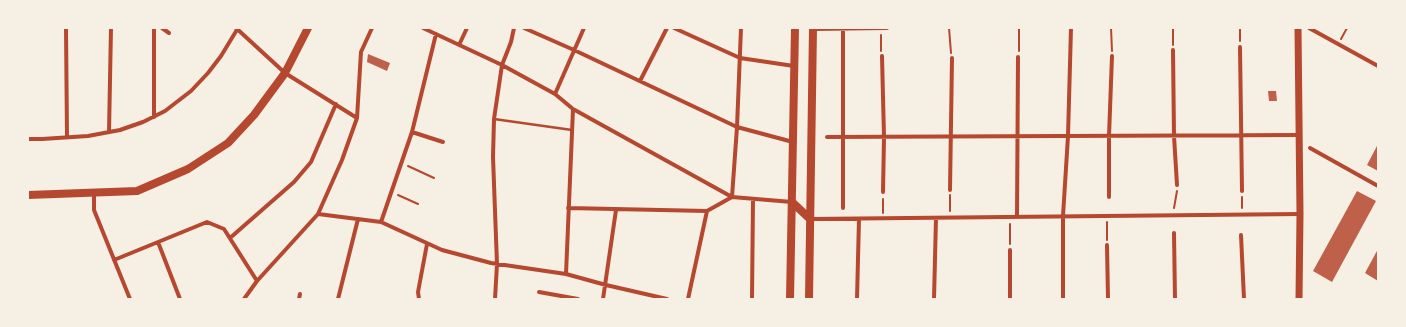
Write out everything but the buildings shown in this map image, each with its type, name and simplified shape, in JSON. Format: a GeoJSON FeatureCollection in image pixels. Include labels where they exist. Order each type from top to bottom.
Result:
{"type":"FeatureCollection","features":[{"type":"Feature","properties":{"kind":"main road"},"geometry":{"type":"LineString","coordinates":[[28,195],[137,191],[188,169],[228,143],[254,115],[285,72],[308,28]]}},
{"type":"Feature","properties":{"kind":"main road"},"geometry":{"type":"LineString","coordinates":[[790,299],[794,28]]}},
{"type":"Feature","properties":{"kind":"main road"},"geometry":{"type":"LineString","coordinates":[[809,299],[813,28]]}},
{"type":"Feature","properties":{"kind":"main road"},"geometry":{"type":"LineString","coordinates":[[792,202],[810,219]]}},
{"type":"Feature","properties":{"kind":"street"},"geometry":{"type":"LineString","coordinates":[[66,28],[67,137]]}},
{"type":"Feature","properties":{"kind":"street"},"geometry":{"type":"LineString","coordinates":[[109,132],[111,28]]}},
{"type":"Feature","properties":{"kind":"street"},"geometry":{"type":"LineString","coordinates":[[154,28],[154,117]]}},
{"type":"Feature","properties":{"kind":"street"},"geometry":{"type":"LineString","coordinates":[[162,28],[168,33]]}},
{"type":"Feature","properties":{"kind":"street"},"geometry":{"type":"LineString","coordinates":[[244,299],[257,281],[318,214],[342,160],[357,118],[361,52],[372,28]]}},
{"type":"Feature","properties":{"kind":"street"},"geometry":{"type":"LineString","coordinates":[[423,28],[502,65],[555,94],[573,109],[732,197],[753,200],[792,202]]}},
{"type":"Feature","properties":{"kind":"street"},"geometry":{"type":"LineString","coordinates":[[459,45],[467,28]]}},
{"type":"Feature","properties":{"kind":"street"},"geometry":{"type":"LineString","coordinates":[[495,299],[497,264],[493,157],[494,119],[502,65],[511,42],[514,28]]}},
{"type":"Feature","properties":{"kind":"street"},"geometry":{"type":"LineString","coordinates":[[524,28],[737,127],[793,142]]}},
{"type":"Feature","properties":{"kind":"street"},"geometry":{"type":"LineString","coordinates":[[555,94],[584,28]]}},
{"type":"Feature","properties":{"kind":"street"},"geometry":{"type":"LineString","coordinates":[[640,81],[667,28]]}},
{"type":"Feature","properties":{"kind":"street"},"geometry":{"type":"LineString","coordinates":[[674,28],[740,58],[794,66]]}},
{"type":"Feature","properties":{"kind":"street"},"geometry":{"type":"LineString","coordinates":[[732,197],[737,127],[741,28]]}},
{"type":"Feature","properties":{"kind":"street"},"geometry":{"type":"LineString","coordinates":[[813,28],[887,28]]}},
{"type":"Feature","properties":{"kind":"street"},"geometry":{"type":"LineString","coordinates":[[843,28],[843,208]]}},
{"type":"Feature","properties":{"kind":"street"},"geometry":{"type":"LineString","coordinates":[[1063,299],[1062,216],[1068,136],[1071,28]]}},
{"type":"Feature","properties":{"kind":"street"},"geometry":{"type":"LineString","coordinates":[[1298,28],[1300,214],[1299,299]]}},
{"type":"Feature","properties":{"kind":"street"},"geometry":{"type":"LineString","coordinates":[[1309,28],[1378,66]]}},
{"type":"Feature","properties":{"kind":"street"},"geometry":{"type":"LineString","coordinates":[[28,139],[88,136],[120,130],[165,112],[191,91],[208,73],[221,56],[237,29],[285,72],[357,118]]}},
{"type":"Feature","properties":{"kind":"street"},"geometry":{"type":"LineString","coordinates":[[381,222],[412,132],[436,34]]}},
{"type":"Feature","properties":{"kind":"street"},"geometry":{"type":"LineString","coordinates":[[1240,47],[1242,191]]}},
{"type":"Feature","properties":{"kind":"street"},"geometry":{"type":"LineString","coordinates":[[1174,50],[1174,136],[1177,185]]}},
{"type":"Feature","properties":{"kind":"street"},"geometry":{"type":"LineString","coordinates":[[882,56],[884,137],[882,192]]}},
{"type":"Feature","properties":{"kind":"street"},"geometry":{"type":"LineString","coordinates":[[1110,196],[1109,136],[1112,56]]}},
{"type":"Feature","properties":{"kind":"street"},"geometry":{"type":"LineString","coordinates":[[1017,217],[1018,57]]}},
{"type":"Feature","properties":{"kind":"street"},"geometry":{"type":"LineString","coordinates":[[950,190],[952,58]]}},
{"type":"Feature","properties":{"kind":"street"},"geometry":{"type":"LineString","coordinates":[[230,238],[294,182],[311,162],[336,104]]}},
{"type":"Feature","properties":{"kind":"street"},"geometry":{"type":"LineString","coordinates":[[566,274],[573,109]]}},
{"type":"Feature","properties":{"kind":"street"},"geometry":{"type":"LineString","coordinates":[[412,132],[443,142]]}},
{"type":"Feature","properties":{"kind":"street"},"geometry":{"type":"LineString","coordinates":[[827,138],[1299,135]]}},
{"type":"Feature","properties":{"kind":"street"},"geometry":{"type":"LineString","coordinates":[[1310,148],[1378,186]]}},
{"type":"Feature","properties":{"kind":"street"},"geometry":{"type":"LineString","coordinates":[[94,192],[94,210],[130,299]]}},
{"type":"Feature","properties":{"kind":"street"},"geometry":{"type":"LineString","coordinates":[[568,208],[708,211],[732,197]]}},
{"type":"Feature","properties":{"kind":"street"},"geometry":{"type":"LineString","coordinates":[[752,299],[753,200]]}},
{"type":"Feature","properties":{"kind":"street"},"geometry":{"type":"LineString","coordinates":[[604,299],[616,210]]}},
{"type":"Feature","properties":{"kind":"street"},"geometry":{"type":"LineString","coordinates":[[688,299],[708,211]]}},
{"type":"Feature","properties":{"kind":"street"},"geometry":{"type":"LineString","coordinates":[[318,214],[381,222],[442,250],[491,263],[566,274],[668,299]]}},
{"type":"Feature","properties":{"kind":"street"},"geometry":{"type":"LineString","coordinates":[[810,219],[1300,214]]}},
{"type":"Feature","properties":{"kind":"street"},"geometry":{"type":"LineString","coordinates":[[934,299],[936,218]]}},
{"type":"Feature","properties":{"kind":"street"},"geometry":{"type":"LineString","coordinates":[[338,299],[358,219]]}},
{"type":"Feature","properties":{"kind":"street"},"geometry":{"type":"LineString","coordinates":[[857,299],[859,219]]}},
{"type":"Feature","properties":{"kind":"street"},"geometry":{"type":"LineString","coordinates":[[114,260],[207,222],[224,229],[257,281]]}},
{"type":"Feature","properties":{"kind":"street"},"geometry":{"type":"LineString","coordinates":[[1174,233],[1175,299]]}},
{"type":"Feature","properties":{"kind":"street"},"geometry":{"type":"LineString","coordinates":[[1241,235],[1244,299]]}},
{"type":"Feature","properties":{"kind":"street"},"geometry":{"type":"LineString","coordinates":[[158,242],[180,299]]}},
{"type":"Feature","properties":{"kind":"street"},"geometry":{"type":"LineString","coordinates":[[419,299],[418,292],[427,244]]}},
{"type":"Feature","properties":{"kind":"street"},"geometry":{"type":"LineString","coordinates":[[1107,245],[1108,299]]}},
{"type":"Feature","properties":{"kind":"street"},"geometry":{"type":"LineString","coordinates":[[1010,250],[1010,299]]}},
{"type":"Feature","properties":{"kind":"street"},"geometry":{"type":"LineString","coordinates":[[539,292],[578,299]]}},
{"type":"Feature","properties":{"kind":"lane"},"geometry":{"type":"LineString","coordinates":[[494,119],[572,130]]}},
{"type":"Feature","properties":{"kind":"path"},"geometry":{"type":"LineString","coordinates":[[881,28],[882,56]]}},
{"type":"Feature","properties":{"kind":"path"},"geometry":{"type":"LineString","coordinates":[[949,28],[952,58]]}},
{"type":"Feature","properties":{"kind":"path"},"geometry":{"type":"LineString","coordinates":[[1018,57],[1019,28]]}},
{"type":"Feature","properties":{"kind":"path"},"geometry":{"type":"LineString","coordinates":[[1111,28],[1112,56]]}},
{"type":"Feature","properties":{"kind":"path"},"geometry":{"type":"LineString","coordinates":[[1174,28],[1174,50]]}},
{"type":"Feature","properties":{"kind":"path"},"geometry":{"type":"LineString","coordinates":[[1240,28],[1240,47]]}},
{"type":"Feature","properties":{"kind":"path"},"geometry":{"type":"LineString","coordinates":[[1338,44],[1347,28]]}},
{"type":"Feature","properties":{"kind":"path"},"geometry":{"type":"LineString","coordinates":[[401,163],[434,178]]}},
{"type":"Feature","properties":{"kind":"path"},"geometry":{"type":"LineString","coordinates":[[1173,215],[1177,185]]}},
{"type":"Feature","properties":{"kind":"path"},"geometry":{"type":"LineString","coordinates":[[950,190],[950,218]]}},
{"type":"Feature","properties":{"kind":"path"},"geometry":{"type":"LineString","coordinates":[[1242,191],[1242,214]]}},
{"type":"Feature","properties":{"kind":"path"},"geometry":{"type":"LineString","coordinates":[[391,192],[418,204]]}},
{"type":"Feature","properties":{"kind":"path"},"geometry":{"type":"LineString","coordinates":[[882,192],[883,218]]}},
{"type":"Feature","properties":{"kind":"path"},"geometry":{"type":"LineString","coordinates":[[1107,216],[1107,245]]}},
{"type":"Feature","properties":{"kind":"path"},"geometry":{"type":"LineString","coordinates":[[1009,217],[1010,250]]}}]}
